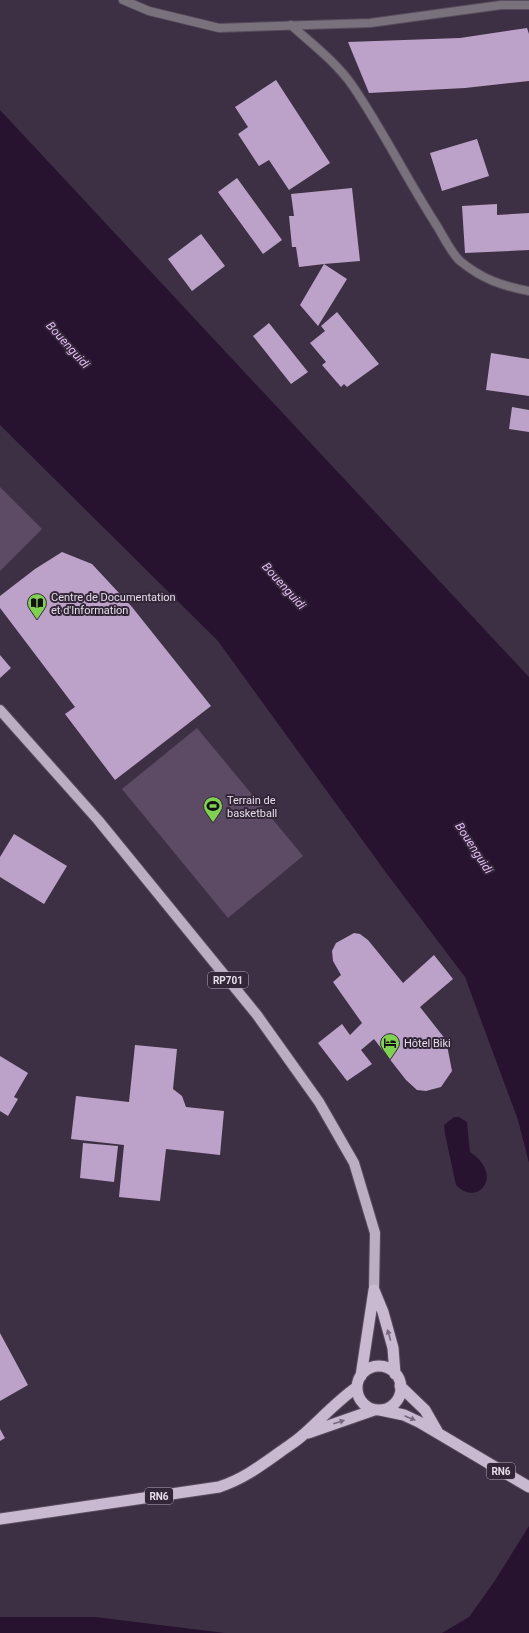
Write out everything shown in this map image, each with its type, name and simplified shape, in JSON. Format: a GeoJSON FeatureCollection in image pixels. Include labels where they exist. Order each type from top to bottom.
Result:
{"type":"FeatureCollection","features":[{"type":"Feature","properties":{"kind":"highway"},"geometry":{"type":"LineString","coordinates":[[374,1290],[383,1312],[393,1348],[395,1374]]}},
{"type":"Feature","properties":{"kind":"highway"},"geometry":{"type":"LineString","coordinates":[[374,1290],[361,1376],[357,1387],[358,1393],[364,1404],[377,1410],[404,1415],[437,1432]]}},
{"type":"Feature","properties":{"kind":"highway"},"geometry":{"type":"LineString","coordinates":[[304,1435],[390,1407],[397,1401],[400,1386],[399,1380],[395,1374],[384,1367],[378,1367],[372,1368],[361,1376]]}},
{"type":"Feature","properties":{"kind":"highway"},"geometry":{"type":"LineString","coordinates":[[400,1386],[424,1410],[437,1432]]}},
{"type":"Feature","properties":{"kind":"highway"},"geometry":{"type":"LineString","coordinates":[[304,1435],[346,1394],[357,1387]]}},
{"type":"Feature","properties":{"kind":"highway","name":"RN6"},"geometry":{"type":"LineString","coordinates":[[437,1432],[529,1487]]}},
{"type":"Feature","properties":{"kind":"highway","name":"RN6"},"geometry":{"type":"LineString","coordinates":[[0,1519],[219,1487],[237,1481],[250,1474],[304,1435]]}},
{"type":"Feature","properties":{"kind":"main road","name":"RP701"},"geometry":{"type":"LineString","coordinates":[[0,710],[98,820],[257,1015],[319,1102],[354,1163],[375,1233],[374,1290]]}},
{"type":"Feature","properties":{"kind":"street"},"geometry":{"type":"LineString","coordinates":[[123,0],[149,11],[219,28],[370,23],[501,6],[529,5]]}},
{"type":"Feature","properties":{"kind":"street"},"geometry":{"type":"LineString","coordinates":[[291,25],[328,57],[351,83],[382,131],[422,204],[459,260],[483,278],[509,287],[529,291]]}},
{"type":"Feature","properties":{"kind":"shaded area"},"geometry":{"type":"Polygon","coordinates":[[[0,487],[42,529],[0,571],[0,487]]]}},
{"type":"Feature","properties":{"kind":"shaded area","name":"Terrain de basketball"},"geometry":{"type":"Polygon","coordinates":[[[197,728],[303,856],[228,918],[122,789],[197,728]]]}},
{"type":"Feature","properties":{"kind":"water","name":"Bouenguidi"},"geometry":{"type":"Polygon","coordinates":[[[0,110],[529,677],[529,1163],[518,1120],[465,977],[387,874],[218,641],[0,425],[0,110]]]}},
{"type":"Feature","properties":{"kind":"water"},"geometry":{"type":"Polygon","coordinates":[[[454,1117],[459,1117],[467,1122],[470,1152],[480,1161],[486,1170],[487,1179],[484,1186],[479,1191],[472,1193],[464,1191],[456,1185],[444,1125],[454,1117]]]}},
{"type":"Feature","properties":{"kind":"water"},"geometry":{"type":"Polygon","coordinates":[[[529,1526],[529,1633],[442,1633],[469,1617],[494,1582],[529,1526]]]}},
{"type":"Feature","properties":{"kind":"water"},"geometry":{"type":"Polygon","coordinates":[[[0,1617],[95,1617],[225,1633],[0,1633],[0,1617]]]}},
{"type":"Feature","properties":{"kind":"building"},"geometry":{"type":"Polygon","coordinates":[[[527,28],[529,34],[529,81],[465,88],[369,93],[348,42],[460,38],[527,28]]]}},
{"type":"Feature","properties":{"kind":"building"},"geometry":{"type":"Polygon","coordinates":[[[276,80],[330,163],[289,190],[269,160],[259,166],[238,134],[248,127],[235,107],[276,80]]]}},
{"type":"Feature","properties":{"kind":"building"},"geometry":{"type":"Polygon","coordinates":[[[477,139],[489,176],[442,191],[430,153],[477,139]]]}},
{"type":"Feature","properties":{"kind":"building"},"geometry":{"type":"Polygon","coordinates":[[[237,178],[282,240],[263,254],[218,192],[237,178]]]}},
{"type":"Feature","properties":{"kind":"building"},"geometry":{"type":"Polygon","coordinates":[[[352,188],[360,261],[299,267],[296,247],[292,247],[289,216],[294,216],[291,194],[352,188]]]}},
{"type":"Feature","properties":{"kind":"building"},"geometry":{"type":"Polygon","coordinates":[[[497,204],[497,215],[529,213],[529,250],[465,253],[462,206],[497,204]]]}},
{"type":"Feature","properties":{"kind":"building"},"geometry":{"type":"Polygon","coordinates":[[[201,234],[225,266],[192,291],[168,259],[201,234]]]}},
{"type":"Feature","properties":{"kind":"building"},"geometry":{"type":"Polygon","coordinates":[[[324,264],[347,279],[318,326],[300,305],[324,264]]]}},
{"type":"Feature","properties":{"kind":"building"},"geometry":{"type":"Polygon","coordinates":[[[337,312],[379,364],[347,387],[344,384],[341,387],[322,365],[326,362],[310,343],[325,331],[321,326],[337,312]]]}},
{"type":"Feature","properties":{"kind":"building"},"geometry":{"type":"Polygon","coordinates":[[[269,323],[308,372],[291,384],[253,336],[269,323]]]}},
{"type":"Feature","properties":{"kind":"building"},"geometry":{"type":"Polygon","coordinates":[[[491,353],[529,359],[529,396],[486,390],[491,353]]]}},
{"type":"Feature","properties":{"kind":"building"},"geometry":{"type":"Polygon","coordinates":[[[512,407],[529,410],[529,432],[509,429],[512,407]]]}},
{"type":"Feature","properties":{"kind":"building"},"geometry":{"type":"Polygon","coordinates":[[[62,552],[92,564],[132,607],[211,706],[115,780],[65,714],[75,707],[0,608],[0,596],[35,569],[62,552]]]}},
{"type":"Feature","properties":{"kind":"building"},"geometry":{"type":"Polygon","coordinates":[[[0,655],[11,668],[0,678],[0,655]]]}},
{"type":"Feature","properties":{"kind":"building"},"geometry":{"type":"Polygon","coordinates":[[[14,834],[67,866],[44,904],[0,877],[0,857],[14,834]]]}},
{"type":"Feature","properties":{"kind":"building"},"geometry":{"type":"Polygon","coordinates":[[[354,933],[360,934],[368,940],[403,983],[434,955],[453,979],[420,1007],[446,1040],[452,1071],[441,1087],[426,1091],[417,1090],[406,1080],[374,1039],[361,1050],[372,1064],[347,1081],[318,1043],[342,1024],[350,1035],[362,1023],[333,982],[341,975],[333,961],[332,951],[336,943],[354,933]]]}},
{"type":"Feature","properties":{"kind":"building"},"geometry":{"type":"Polygon","coordinates":[[[135,1045],[177,1049],[173,1089],[182,1096],[186,1107],[224,1111],[220,1155],[166,1149],[160,1201],[119,1197],[124,1145],[71,1139],[76,1096],[129,1102],[135,1045]]]}},
{"type":"Feature","properties":{"kind":"building"},"geometry":{"type":"Polygon","coordinates":[[[0,1056],[28,1073],[14,1097],[18,1099],[8,1116],[0,1111],[0,1056]]]}},
{"type":"Feature","properties":{"kind":"building"},"geometry":{"type":"Polygon","coordinates":[[[83,1143],[118,1146],[114,1182],[80,1178],[83,1143]]]}},
{"type":"Feature","properties":{"kind":"building"},"geometry":{"type":"Polygon","coordinates":[[[0,1333],[28,1385],[0,1401],[0,1333]]]}},
{"type":"Feature","properties":{"kind":"building"},"geometry":{"type":"Polygon","coordinates":[[[0,1429],[5,1438],[0,1441],[0,1429]]]}},
{"type":"Feature","properties":{"kind":"place","name":"Centre de Documentation et d'Information"},"geometry":{"type":"Point","coordinates":[37,620]}},
{"type":"Feature","properties":{"kind":"place","name":"Terrain de basketball"},"geometry":{"type":"Point","coordinates":[213,823]}},
{"type":"Feature","properties":{"kind":"place","name":"Hôtel Biki"},"geometry":{"type":"Point","coordinates":[390,1060]}}]}
